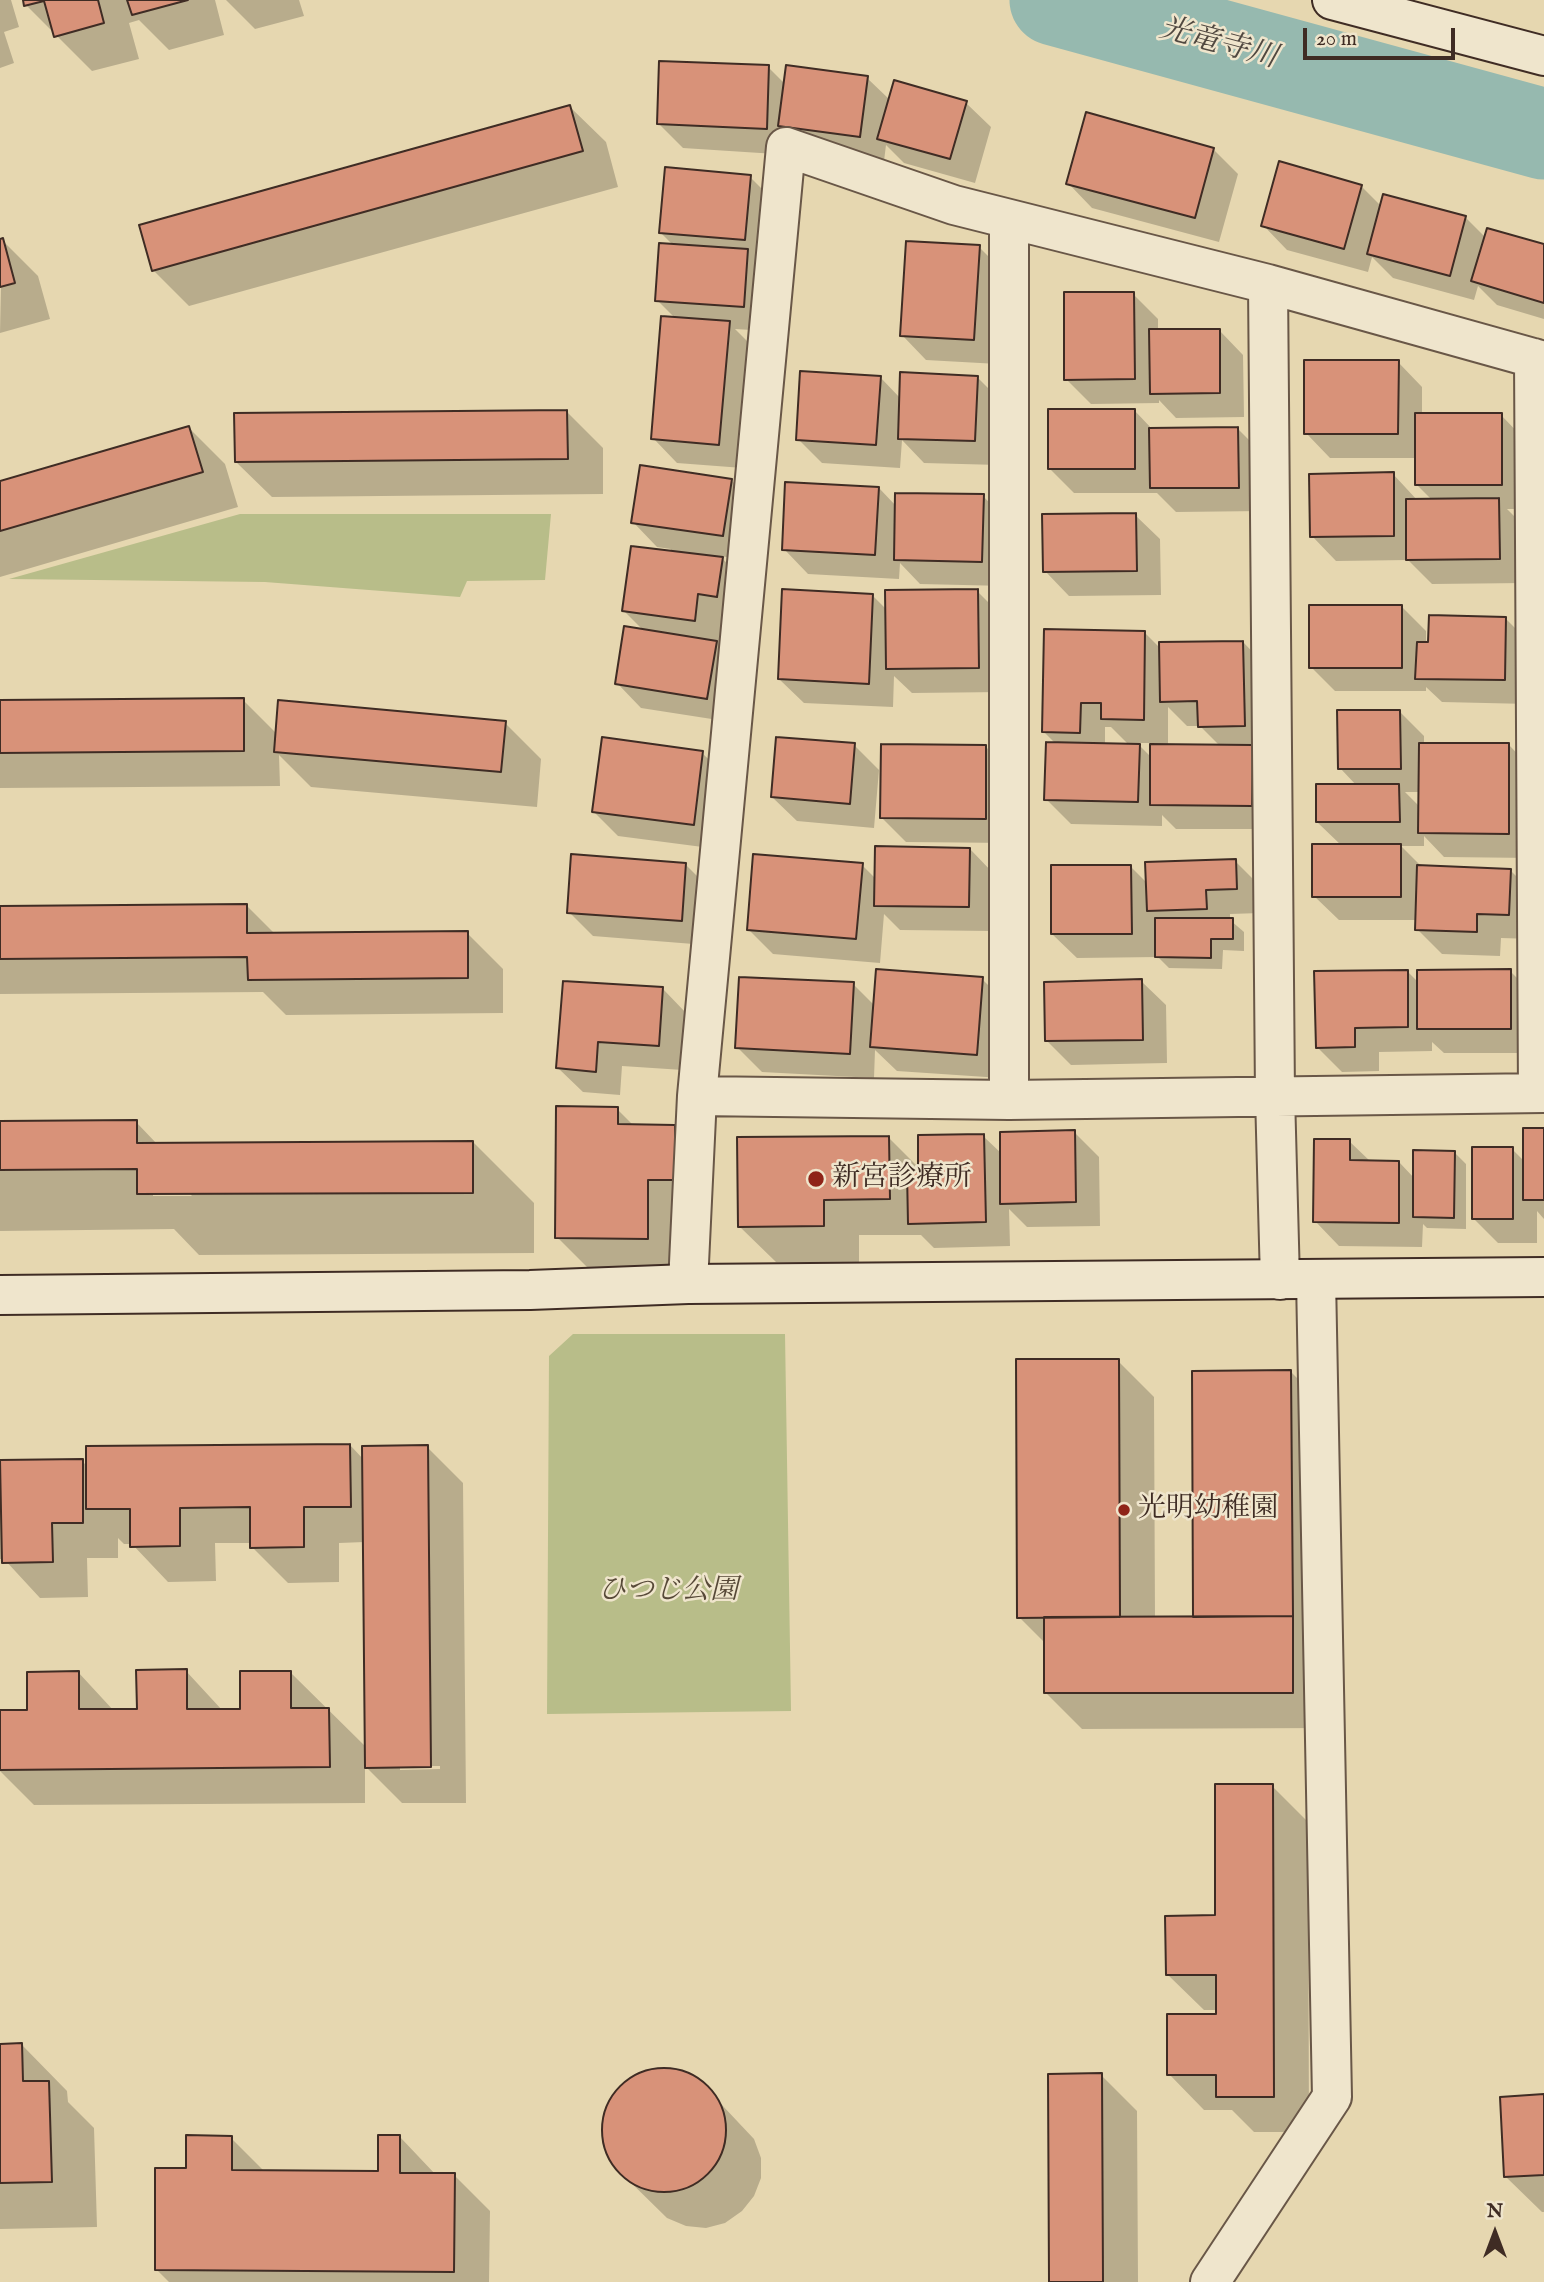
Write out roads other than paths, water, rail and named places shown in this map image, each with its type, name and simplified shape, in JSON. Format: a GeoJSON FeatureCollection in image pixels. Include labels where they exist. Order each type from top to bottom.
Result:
{"type":"FeatureCollection","features":[{"type":"Feature","properties":{"kind":"street"},"geometry":{"type":"LineString","coordinates":[[1332,0],[1544,56]]}},
{"type":"Feature","properties":{"kind":"street"},"geometry":{"type":"LineString","coordinates":[[688,1284],[697,1096],[786,147],[954,205],[1268,284],[1539,359],[1541,1093],[1009,1100],[697,1096]]}},
{"type":"Feature","properties":{"kind":"street"},"geometry":{"type":"LineString","coordinates":[[1009,219],[1009,1100]]}},
{"type":"Feature","properties":{"kind":"street"},"geometry":{"type":"LineString","coordinates":[[1210,2282],[1332,2096],[1298,1279],[1275,1095],[1268,284]]}},
{"type":"Feature","properties":{"kind":"street"},"geometry":{"type":"LineString","coordinates":[[0,1295],[530,1290],[688,1284],[1544,1277]]}},
{"type":"Feature","properties":{"kind":"waterway","name":"光竜寺川"},"geometry":{"type":"LineString","coordinates":[[1055,0],[1544,134]]}},
{"type":"Feature","properties":{"kind":"place","name":"新宮診療所"},"geometry":{"type":"Point","coordinates":[816,1179]}},
{"type":"Feature","properties":{"kind":"place","name":"光明幼稚園"},"geometry":{"type":"Point","coordinates":[1124,1510]}},
{"type":"Feature","properties":{"kind":"park label","name":"ひつじ公園"},"geometry":{"type":"Point","coordinates":[668,1592]}}]}
